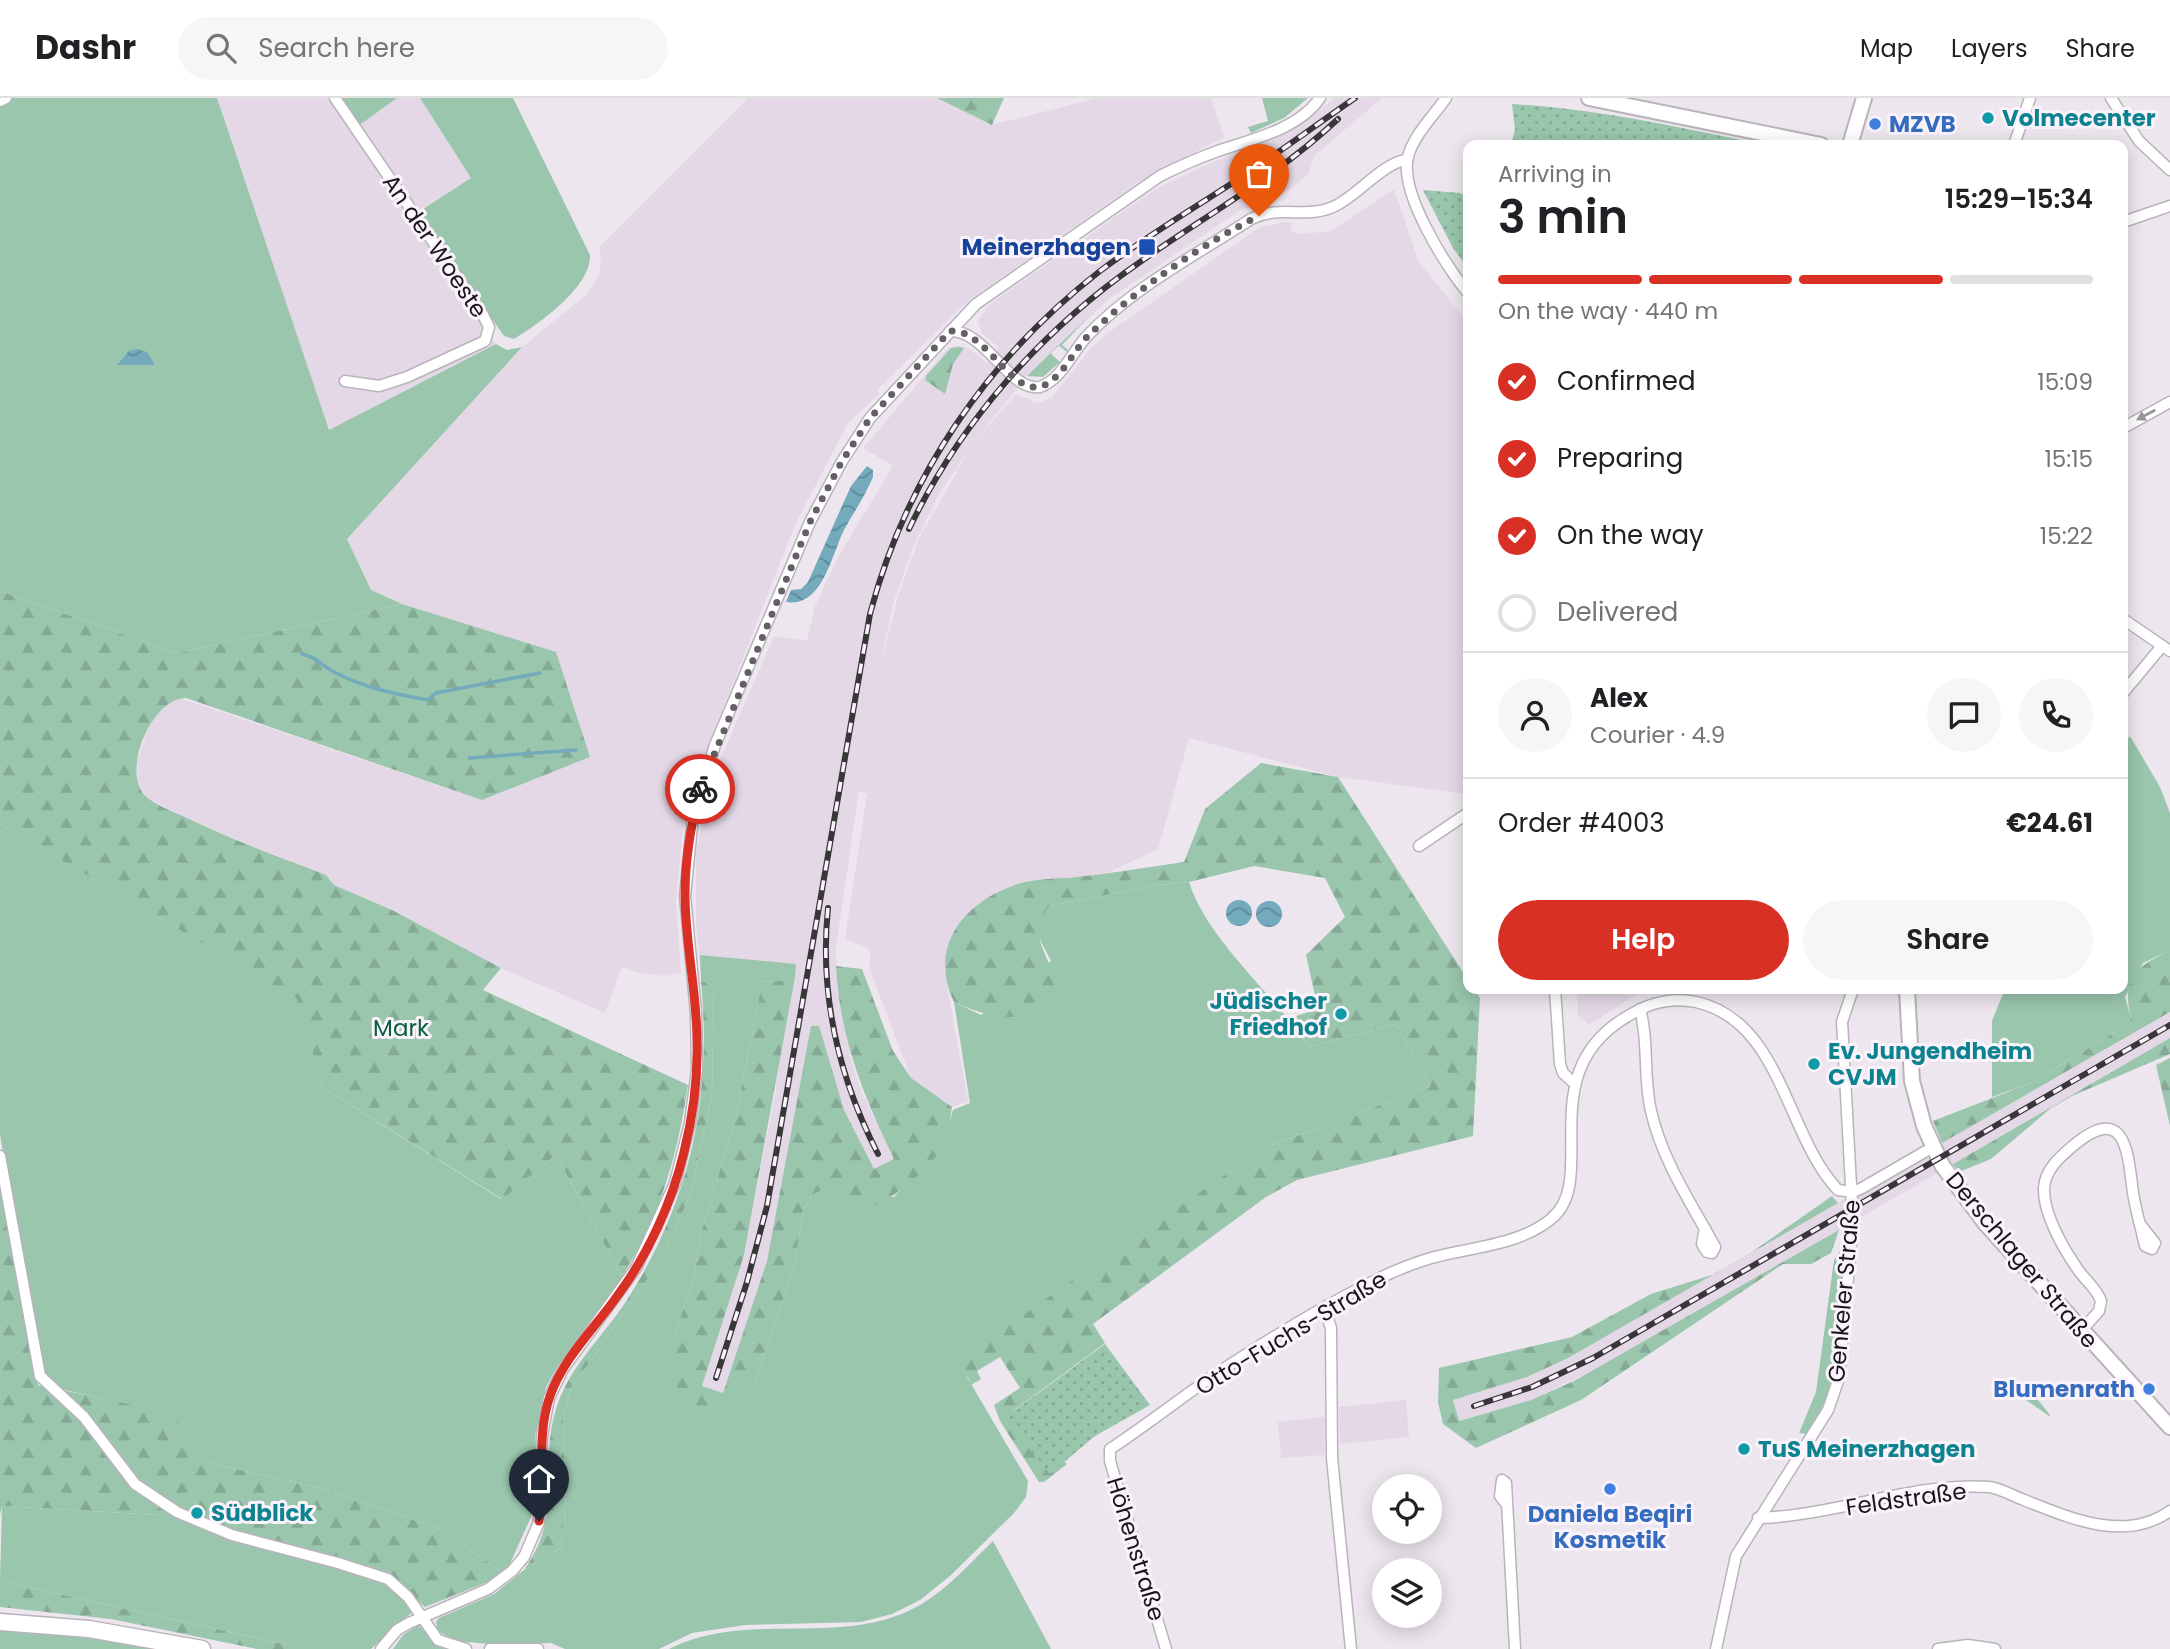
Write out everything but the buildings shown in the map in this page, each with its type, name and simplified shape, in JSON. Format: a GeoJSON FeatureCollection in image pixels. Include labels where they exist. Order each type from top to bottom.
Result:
{"type":"FeatureCollection","features":[{"type":"Feature","properties":{"kind":"main road"},"geometry":{"type":"LineString","coordinates":[[1589,98],[1796,140]]}},
{"type":"Feature","properties":{"kind":"main road"},"geometry":{"type":"LineString","coordinates":[[1851,140],[1864,98]]}},
{"type":"Feature","properties":{"kind":"main road","name":"Derschlager Straße"},"geometry":{"type":"LineString","coordinates":[[1907,994],[1912,1081],[1933,1147],[1951,1180],[1979,1216],[2170,1427]]}},
{"type":"Feature","properties":{"kind":"main road"},"geometry":{"type":"LineString","coordinates":[[0,1622],[89,1629],[202,1649]]}},
{"type":"Feature","properties":{"kind":"street"},"geometry":{"type":"LineString","coordinates":[[0,101],[5,98]]}},
{"type":"Feature","properties":{"kind":"street","name":"An der Woeste"},"geometry":{"type":"LineString","coordinates":[[335,98],[484,315],[489,327],[485,341],[407,377],[379,386],[345,381]]}},
{"type":"Feature","properties":{"kind":"street"},"geometry":{"type":"LineString","coordinates":[[381,1649],[397,1630],[420,1616],[470,1598],[498,1583],[518,1564],[532,1542],[542,1502],[542,1434],[550,1398],[563,1369],[641,1259],[662,1216],[684,1153],[696,1070],[692,973],[686,924],[687,851],[701,782],[810,522],[841,463],[870,418],[976,304],[1141,187],[1191,161],[1284,126],[1320,98]]}},
{"type":"Feature","properties":{"kind":"street"},"geometry":{"type":"LineString","coordinates":[[1446,98],[1412,148],[1407,160],[1409,179],[1430,233],[1463,285]]}},
{"type":"Feature","properties":{"kind":"street"},"geometry":{"type":"LineString","coordinates":[[2016,140],[2030,98]]}},
{"type":"Feature","properties":{"kind":"street"},"geometry":{"type":"LineString","coordinates":[[2111,98],[2138,141],[2170,170]]}},
{"type":"Feature","properties":{"kind":"street"},"geometry":{"type":"LineString","coordinates":[[950,331],[966,333],[1023,383],[1040,387],[1053,380],[1089,334],[1116,312],[1163,276],[1251,219],[1274,210],[1325,210],[1353,195],[1396,163],[1407,160]]}},
{"type":"Feature","properties":{"kind":"street"},"geometry":{"type":"LineString","coordinates":[[2128,220],[2170,206]]}},
{"type":"Feature","properties":{"kind":"street"},"geometry":{"type":"LineString","coordinates":[[2128,425],[2170,402]]}},
{"type":"Feature","properties":{"kind":"street"},"geometry":{"type":"LineString","coordinates":[[2128,622],[2166,649],[2128,688]]}},
{"type":"Feature","properties":{"kind":"street"},"geometry":{"type":"LineString","coordinates":[[1419,846],[1463,816]]}},
{"type":"Feature","properties":{"kind":"street"},"geometry":{"type":"LineString","coordinates":[[1555,994],[1560,1064],[1563,1073],[1574,1083]]}},
{"type":"Feature","properties":{"kind":"street","name":"Genkeler Straße"},"geometry":{"type":"LineString","coordinates":[[1717,1649],[1736,1556],[1835,1395],[1852,1248],[1853,1192],[1842,1022],[1851,994]]}},
{"type":"Feature","properties":{"kind":"street","name":"Otto-Fuchs-Straße"},"geometry":{"type":"LineString","coordinates":[[1110,1449],[1212,1377],[1324,1308],[1408,1266],[1522,1235],[1551,1219],[1560,1210],[1568,1192],[1574,1083],[1599,1039],[1620,1021],[1640,1009],[1672,1001],[1690,1001],[1708,1005],[1733,1018],[1774,1072],[1832,1183],[1838,1189],[1853,1192]]}},
{"type":"Feature","properties":{"kind":"street"},"geometry":{"type":"LineString","coordinates":[[1640,1009],[1648,1094],[1656,1132],[1679,1184],[1705,1228]]}},
{"type":"Feature","properties":{"kind":"street"},"geometry":{"type":"LineString","coordinates":[[2081,1331],[2099,1311],[2101,1301],[2059,1236],[2045,1198],[2047,1174],[2062,1154],[2087,1134],[2099,1129],[2113,1132],[2126,1145],[2130,1155],[2140,1224]]}},
{"type":"Feature","properties":{"kind":"street"},"geometry":{"type":"LineString","coordinates":[[1853,1192],[1933,1147]]}},
{"type":"Feature","properties":{"kind":"street"},"geometry":{"type":"LineString","coordinates":[[0,1156],[40,1376],[84,1417],[135,1484],[177,1512],[232,1535],[388,1579],[408,1597],[438,1640],[466,1649]]}},
{"type":"Feature","properties":{"kind":"street"},"geometry":{"type":"LineString","coordinates":[[1324,1308],[1331,1328],[1333,1348],[1332,1458],[1351,1649]]}},
{"type":"Feature","properties":{"kind":"street","name":"Höhenstraße"},"geometry":{"type":"LineString","coordinates":[[1110,1449],[1110,1461],[1166,1649]]}},
{"type":"Feature","properties":{"kind":"street","name":"Feldstraße"},"geometry":{"type":"LineString","coordinates":[[1758,1518],[1794,1517],[1927,1492],[1991,1487],[2074,1520],[2109,1526],[2134,1527],[2157,1521],[2170,1511]]}},
{"type":"Feature","properties":{"kind":"street"},"geometry":{"type":"LineString","coordinates":[[1507,1505],[1515,1649]]}},
{"type":"Feature","properties":{"kind":"street"},"geometry":{"type":"LineString","coordinates":[[1938,1649],[1968,1645],[1995,1649]]}},
{"type":"Feature","properties":{"kind":"street"},"geometry":{"type":"LineString","coordinates":[[490,1649],[538,1649]]}},
{"type":"Feature","properties":{"kind":"shaded area"},"geometry":{"type":"Polygon","coordinates":[[[217,98],[330,98],[352,130],[397,98],[420,98],[471,178],[408,217],[496,344],[328,431],[217,98]]]}},
{"type":"Feature","properties":{"kind":"shaded area"},"geometry":{"type":"Polygon","coordinates":[[[748,98],[937,98],[992,125],[1097,98],[1211,98],[1224,137],[1140,181],[969,300],[877,390],[880,393],[848,423],[795,525],[692,788],[682,838],[676,901],[681,973],[665,976],[638,973],[622,967],[605,1013],[501,968],[392,910],[334,885],[326,875],[214,831],[147,798],[138,783],[137,763],[149,725],[163,706],[180,698],[482,800],[590,757],[555,652],[402,604],[371,590],[347,539],[522,347],[585,296],[598,278],[601,263],[599,247],[748,98]]]}},
{"type":"Feature","properties":{"kind":"shaded area"},"geometry":{"type":"Polygon","coordinates":[[[1335,98],[1382,98],[1314,156],[1308,175],[1270,203],[1242,209],[1109,299],[1027,376],[973,443],[1016,394],[1037,403],[1052,398],[1090,349],[1105,335],[1260,227],[1285,222],[1292,223],[1290,231],[1301,234],[1331,231],[1394,189],[1418,260],[1463,318],[1463,793],[1338,777],[1189,738],[1158,849],[1107,873],[1018,884],[944,969],[968,1101],[952,1107],[911,1078],[869,967],[871,955],[867,948],[845,939],[867,794],[859,791],[836,947],[837,985],[852,1063],[863,1095],[894,1159],[874,1170],[844,1110],[812,1026],[767,1261],[723,1393],[702,1386],[744,1255],[777,1085],[701,973],[696,921],[696,851],[708,797],[720,760],[774,636],[807,641],[815,606],[838,557],[893,466],[863,448],[948,348],[957,345],[968,348],[987,363],[999,348],[982,333],[978,321],[988,306],[1157,188],[1212,162],[1267,142],[1304,122],[1335,98]],[[971,447],[940,493],[914,545],[893,604],[880,668],[899,593],[919,538],[971,447]]]}},
{"type":"Feature","properties":{"kind":"shaded area"},"geometry":{"type":"Polygon","coordinates":[[[1577,994],[1640,994],[1589,1025],[1578,1015],[1577,994]]]}},
{"type":"Feature","properties":{"kind":"shaded area"},"geometry":{"type":"Polygon","coordinates":[[[2170,1012],[2170,1038],[1617,1359],[1531,1400],[1458,1421],[1453,1400],[1527,1377],[1568,1358],[2170,1012]]]}},
{"type":"Feature","properties":{"kind":"shaded area"},"geometry":{"type":"Polygon","coordinates":[[[1406,1400],[1409,1437],[1340,1444],[1339,1407],[1406,1400]]]}},
{"type":"Feature","properties":{"kind":"shaded area"},"geometry":{"type":"Polygon","coordinates":[[[1339,1415],[1325,1417],[1324,1455],[1281,1458],[1278,1422],[1339,1415]]]}},
{"type":"Feature","properties":{"kind":"green space"},"geometry":{"type":"Polygon","coordinates":[[[13,98],[217,98],[329,430],[496,344],[507,350],[522,347],[347,539],[371,590],[402,604],[177,653],[0,591],[0,106],[13,98]]]}},
{"type":"Feature","properties":{"kind":"green space"},"geometry":{"type":"Polygon","coordinates":[[[341,98],[397,98],[358,126],[341,98]]]}},
{"type":"Feature","properties":{"kind":"green space"},"geometry":{"type":"Polygon","coordinates":[[[420,98],[513,98],[590,255],[588,267],[573,291],[550,314],[514,339],[504,336],[418,212],[471,178],[420,98]]]}},
{"type":"Feature","properties":{"kind":"green space"},"geometry":{"type":"Polygon","coordinates":[[[937,98],[1004,98],[992,125],[937,98]]]}},
{"type":"Feature","properties":{"kind":"green space"},"geometry":{"type":"Polygon","coordinates":[[[1262,98],[1308,98],[1284,118],[1251,133],[1248,127],[1268,121],[1262,98]]]}},
{"type":"Feature","properties":{"kind":"green space"},"geometry":{"type":"Polygon","coordinates":[[[1512,104],[1608,115],[1741,140],[1512,140],[1515,130],[1512,104]]]}},
{"type":"Feature","properties":{"kind":"green space"},"geometry":{"type":"Polygon","coordinates":[[[1423,190],[1463,194],[1463,261],[1453,248],[1423,190]]]}},
{"type":"Feature","properties":{"kind":"green space"},"geometry":{"type":"Polygon","coordinates":[[[1089,316],[1062,345],[1067,352],[1059,345],[1089,316]]]}},
{"type":"Feature","properties":{"kind":"green space"},"geometry":{"type":"Polygon","coordinates":[[[951,348],[964,348],[953,364],[945,394],[925,380],[926,376],[951,348]]]}},
{"type":"Feature","properties":{"kind":"green space"},"geometry":{"type":"Polygon","coordinates":[[[1050,353],[1060,362],[1043,377],[1027,376],[1050,353]]]}},
{"type":"Feature","properties":{"kind":"green space","name":"Mark"},"geometry":{"type":"Polygon","coordinates":[[[0,591],[177,653],[402,604],[556,652],[590,757],[482,800],[186,698],[173,701],[150,724],[142,741],[137,774],[140,789],[158,804],[238,841],[326,875],[334,885],[392,910],[501,968],[483,990],[688,1085],[679,1137],[666,1184],[647,1231],[622,1277],[556,1155],[502,1199],[323,1088],[297,999],[0,824],[0,591]]]}},
{"type":"Feature","properties":{"kind":"green space"},"geometry":{"type":"Polygon","coordinates":[[[2130,736],[2160,787],[2170,813],[2170,950],[2143,963],[2128,991],[2130,736]]]}},
{"type":"Feature","properties":{"kind":"green space"},"geometry":{"type":"Polygon","coordinates":[[[1261,763],[1338,777],[1463,972],[1463,994],[1477,994],[1480,998],[1473,1136],[1297,1180],[1266,1197],[1093,1324],[1105,1343],[1013,1411],[1067,1464],[1044,1482],[1039,1482],[1000,1421],[994,1405],[1020,1388],[1000,1357],[977,1371],[981,1379],[971,1385],[965,1369],[971,1351],[1264,1148],[1431,1086],[1396,1024],[1309,1047],[1290,1018],[1318,1009],[1306,955],[1345,917],[1325,878],[1254,866],[1189,882],[1157,885],[1050,906],[1042,916],[1039,926],[1039,937],[1058,992],[1048,1006],[1033,1014],[1010,1017],[987,1014],[954,1002],[947,982],[945,962],[948,945],[967,914],[982,902],[1025,882],[1184,862],[1205,809],[1261,763]]]}},
{"type":"Feature","properties":{"kind":"green space"},"geometry":{"type":"Polygon","coordinates":[[[0,824],[298,999],[323,1088],[501,1199],[556,1155],[622,1277],[555,1370],[546,1387],[535,1435],[535,1508],[505,1575],[443,1530],[320,1488],[206,1462],[170,1414],[47,1386],[27,1305],[0,1134],[0,824]]]}},
{"type":"Feature","properties":{"kind":"green space"},"geometry":{"type":"Polygon","coordinates":[[[1189,882],[1198,904],[1226,946],[1309,1047],[1396,1024],[1431,1086],[1264,1148],[1197,1195],[967,1377],[1028,1481],[1026,1497],[1014,1513],[950,1576],[920,1600],[892,1614],[861,1622],[745,1625],[692,1633],[659,1649],[565,1649],[551,1643],[501,1645],[456,1641],[438,1631],[436,1622],[439,1618],[494,1594],[524,1570],[563,1547],[561,1540],[566,1511],[563,1417],[571,1389],[660,1261],[690,1196],[712,1095],[714,985],[701,981],[700,955],[796,964],[795,977],[781,981],[756,982],[760,993],[736,1116],[701,1233],[693,1280],[674,1336],[701,1411],[755,1381],[794,1268],[803,1211],[812,1195],[827,1188],[852,1195],[894,1197],[937,1146],[953,1110],[970,1103],[954,1002],[981,1015],[1051,961],[1036,932],[1039,917],[1050,906],[1157,885],[1189,882]]]}},
{"type":"Feature","properties":{"kind":"green space"},"geometry":{"type":"Polygon","coordinates":[[[2170,950],[2170,1012],[1942,1143],[1933,1121],[2031,1083],[2122,1028],[2131,1018],[2128,993],[2134,975],[2148,962],[2170,950]]]}},
{"type":"Feature","properties":{"kind":"green space"},"geometry":{"type":"Polygon","coordinates":[[[836,966],[862,969],[893,1051],[911,1078],[952,1107],[946,1134],[940,1150],[928,1165],[902,1189],[877,1205],[827,1188],[812,1195],[803,1211],[794,1268],[755,1381],[715,1414],[701,1411],[682,1399],[670,1367],[674,1336],[693,1280],[701,1233],[736,1116],[760,993],[754,982],[781,981],[795,977],[744,1255],[702,1386],[723,1393],[767,1261],[811,1026],[819,1026],[844,1110],[874,1169],[894,1159],[872,1112],[855,1066],[842,1018],[836,966]]]}},
{"type":"Feature","properties":{"kind":"green space"},"geometry":{"type":"Polygon","coordinates":[[[701,981],[714,985],[712,1095],[690,1196],[660,1261],[571,1389],[563,1417],[566,1511],[561,1540],[563,1547],[524,1570],[537,1548],[544,1528],[548,1508],[549,1448],[557,1406],[563,1391],[579,1364],[627,1300],[649,1262],[681,1186],[692,1147],[703,1066],[701,981]]]}},
{"type":"Feature","properties":{"kind":"green space"},"geometry":{"type":"Polygon","coordinates":[[[2003,994],[2127,994],[2125,997],[2131,1018],[2122,1028],[2031,1083],[1992,1097],[1992,1021],[2003,994]]]}},
{"type":"Feature","properties":{"kind":"green space"},"geometry":{"type":"Polygon","coordinates":[[[2170,1038],[2170,1054],[2072,1096],[2051,1108],[1991,1159],[1959,1172],[1953,1164],[2170,1038]]]}},
{"type":"Feature","properties":{"kind":"green space"},"geometry":{"type":"Polygon","coordinates":[[[2170,1058],[2170,1126],[2156,1065],[2170,1058]]]}},
{"type":"Feature","properties":{"kind":"green space"},"geometry":{"type":"Polygon","coordinates":[[[0,1178],[38,1385],[171,1413],[206,1462],[320,1488],[443,1530],[505,1575],[425,1607],[390,1577],[234,1532],[166,1507],[159,1515],[2,1506],[0,1515],[0,1178]]]}},
{"type":"Feature","properties":{"kind":"green space"},"geometry":{"type":"Polygon","coordinates":[[[1832,1196],[1838,1203],[1734,1263],[1832,1196]]]}},
{"type":"Feature","properties":{"kind":"green space"},"geometry":{"type":"Polygon","coordinates":[[[1839,1230],[1831,1253],[1811,1264],[1783,1264],[1581,1400],[1476,1448],[1443,1424],[1438,1402],[1439,1368],[1572,1337],[1651,1294],[1714,1274],[1568,1358],[1527,1377],[1453,1400],[1459,1421],[1531,1400],[1574,1381],[1839,1230]]]}},
{"type":"Feature","properties":{"kind":"green space"},"geometry":{"type":"Polygon","coordinates":[[[1847,1240],[1831,1393],[1808,1434],[1799,1433],[1816,1392],[1834,1260],[1847,1240]]]}},
{"type":"Feature","properties":{"kind":"green space"},"geometry":{"type":"Polygon","coordinates":[[[1105,1344],[1150,1405],[1095,1436],[1050,1474],[1004,1418],[1105,1344]]]}},
{"type":"Feature","properties":{"kind":"green space"},"geometry":{"type":"Polygon","coordinates":[[[2024,1382],[2050,1415],[2049,1416],[2016,1393],[2024,1382]]]}},
{"type":"Feature","properties":{"kind":"green space"},"geometry":{"type":"Polygon","coordinates":[[[2,1506],[159,1515],[166,1507],[387,1582],[406,1598],[411,1613],[371,1649],[293,1649],[293,1646],[0,1581],[2,1506]]]}},
{"type":"Feature","properties":{"kind":"green space"},"geometry":{"type":"Polygon","coordinates":[[[993,1541],[1051,1649],[669,1649],[699,1637],[731,1631],[828,1628],[891,1618],[920,1605],[940,1591],[993,1541]]]}},
{"type":"Feature","properties":{"kind":"green space"},"geometry":{"type":"Polygon","coordinates":[[[0,1581],[293,1646],[293,1649],[257,1649],[111,1619],[0,1607],[0,1581]]]}},
{"type":"Feature","properties":{"kind":"green space"},"geometry":{"type":"Polygon","coordinates":[[[418,1625],[445,1649],[393,1649],[403,1635],[418,1625]]]}},
{"type":"Feature","properties":{"kind":"green space"},"geometry":{"type":"Polygon","coordinates":[[[0,1630],[45,1631],[156,1649],[0,1649],[0,1630]]]}},
{"type":"Feature","properties":{"kind":"water"},"geometry":{"type":"Polygon","coordinates":[[[137,349],[147,352],[155,365],[117,365],[129,351],[137,349]]]}},
{"type":"Feature","properties":{"kind":"water"},"geometry":{"type":"Polygon","coordinates":[[[867,466],[873,470],[873,477],[844,530],[824,577],[809,597],[799,602],[786,602],[791,590],[801,589],[808,582],[851,486],[867,466]]]}},
{"type":"Feature","properties":{"kind":"water"},"geometry":{"type":"Polygon","coordinates":[[[1239,900],[1248,904],[1252,913],[1248,922],[1239,926],[1230,922],[1226,913],[1230,904],[1239,900]]]}},
{"type":"Feature","properties":{"kind":"water"},"geometry":{"type":"Polygon","coordinates":[[[1269,901],[1278,905],[1282,914],[1278,923],[1269,927],[1260,923],[1256,914],[1260,905],[1269,901]]]}},
{"type":"Feature","properties":{"kind":"waterway"},"geometry":{"type":"LineString","coordinates":[[302,654],[357,682],[391,693],[428,700],[436,693],[540,673]]}},
{"type":"Feature","properties":{"kind":"waterway"},"geometry":{"type":"LineString","coordinates":[[469,758],[576,750]]}},
{"type":"Feature","properties":{"kind":"railway"},"geometry":{"type":"LineString","coordinates":[[716,1378],[747,1282],[767,1206],[870,614],[905,515],[956,424],[987,382],[1059,305],[1117,259],[1355,98]]}},
{"type":"Feature","properties":{"kind":"railway"},"geometry":{"type":"LineString","coordinates":[[909,529],[953,452],[979,415],[1037,348],[1104,289],[1165,244],[1266,177],[1338,119]]}},
{"type":"Feature","properties":{"kind":"railway"},"geometry":{"type":"LineString","coordinates":[[828,908],[826,973],[835,1035],[852,1095],[878,1154]]}},
{"type":"Feature","properties":{"kind":"railway"},"geometry":{"type":"LineString","coordinates":[[1474,1406],[1532,1387],[1593,1358],[2170,1025]]}},
{"type":"Feature","properties":{"kind":"way so far"},"geometry":{"type":"LineString","coordinates":[[700,789],[715,746],[810,522],[841,463],[870,418],[950,331],[966,333],[1023,383],[1029,387],[1040,387],[1053,380],[1089,334],[1127,303],[1182,263],[1259,216]]}},
{"type":"Feature","properties":{"kind":"place","name":"Volmecenter"},"geometry":{"type":"Point","coordinates":[1988,118]}},
{"type":"Feature","properties":{"kind":"place","name":"MZVB"},"geometry":{"type":"Point","coordinates":[1875,124]}},
{"type":"Feature","properties":{"kind":"place","name":"Meinerzhagen"},"geometry":{"type":"Point","coordinates":[1147,247]}},
{"type":"Feature","properties":{"kind":"place","name":"Jüdischer Friedhof"},"geometry":{"type":"Point","coordinates":[1341,1014]}},
{"type":"Feature","properties":{"kind":"place","name":"Ev. Jungendheim CVJM"},"geometry":{"type":"Point","coordinates":[1814,1064]}},
{"type":"Feature","properties":{"kind":"place","name":"Blumenrath"},"geometry":{"type":"Point","coordinates":[2149,1389]}},
{"type":"Feature","properties":{"kind":"place","name":"TuS Meinerzhagen"},"geometry":{"type":"Point","coordinates":[1744,1449]}},
{"type":"Feature","properties":{"kind":"place","name":"Daniela Beqiri Kosmetik"},"geometry":{"type":"Point","coordinates":[1610,1489]}},
{"type":"Feature","properties":{"kind":"place","name":"Südblick"},"geometry":{"type":"Point","coordinates":[197,1513]}},
{"type":"Feature","properties":{"kind":"route"},"geometry":{"type":"LineString","coordinates":[[539,1521],[542,1502],[542,1434],[555,1383],[636,1268],[662,1216],[684,1153],[695,1093],[697,1041],[686,924],[685,874],[693,816],[700,789]]}}]}
